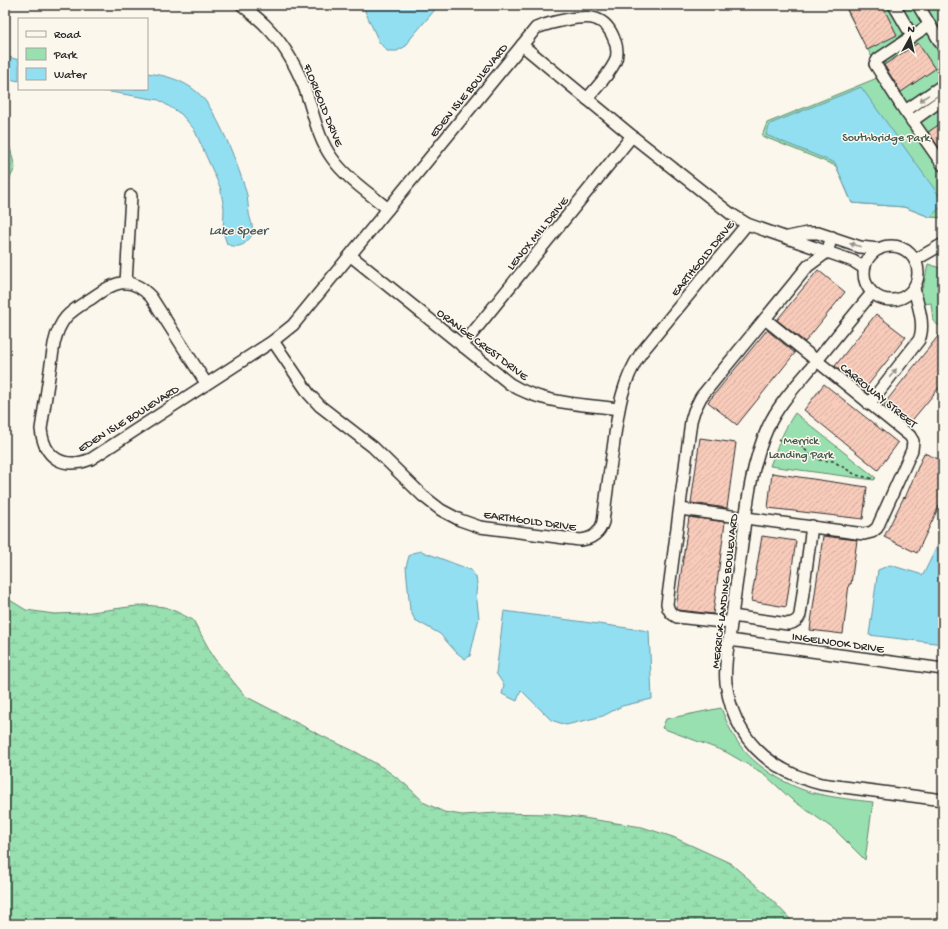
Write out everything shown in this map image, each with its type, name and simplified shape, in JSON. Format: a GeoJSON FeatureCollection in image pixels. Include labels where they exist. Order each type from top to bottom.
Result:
{"type":"FeatureCollection","features":[{"type":"Feature","properties":{"kind":"street","name":"FLORIGOLD DRIVE"},"geometry":{"type":"LineString","coordinates":[[242,5],[270,30],[283,45],[304,84],[322,140],[331,157],[342,170],[388,209]]}},
{"type":"Feature","properties":{"kind":"street"},"geometry":{"type":"LineString","coordinates":[[894,5],[912,36]]}},
{"type":"Feature","properties":{"kind":"street"},"geometry":{"type":"LineString","coordinates":[[918,5],[936,29],[943,47]]}},
{"type":"Feature","properties":{"kind":"street"},"geometry":{"type":"LineString","coordinates":[[522,45],[536,28],[550,23],[587,18],[596,19],[604,24],[612,34],[616,44],[617,54],[615,62],[608,73],[587,99]]}},
{"type":"Feature","properties":{"kind":"street"},"geometry":{"type":"LineString","coordinates":[[936,29],[912,36],[878,59],[875,64],[905,111],[943,165]]}},
{"type":"Feature","properties":{"kind":"street","name":"EDEN ISLE BOULEVARD"},"geometry":{"type":"LineString","coordinates":[[126,282],[109,286],[69,313],[57,331],[41,429],[42,438],[47,450],[53,457],[62,462],[80,463],[91,459],[273,342],[293,326],[522,45],[632,136],[731,214],[747,224],[853,261],[864,268]]}},
{"type":"Feature","properties":{"kind":"street"},"geometry":{"type":"LineString","coordinates":[[905,111],[943,85]]}},
{"type":"Feature","properties":{"kind":"street"},"geometry":{"type":"LineString","coordinates":[[912,121],[943,100]]}},
{"type":"Feature","properties":{"kind":"street","name":"LENOX MILL DRIVE"},"geometry":{"type":"LineString","coordinates":[[462,346],[632,136]]}},
{"type":"Feature","properties":{"kind":"street"},"geometry":{"type":"LineString","coordinates":[[132,196],[126,282],[135,284],[144,289],[151,297],[206,384]]}},
{"type":"Feature","properties":{"kind":"street","name":"EARTHGOLD DRIVE"},"geometry":{"type":"LineString","coordinates":[[273,342],[309,394],[320,406],[373,447],[423,496],[448,513],[460,520],[480,527],[580,540],[588,539],[596,535],[603,522],[618,409],[631,368],[641,353],[747,224]]}},
{"type":"Feature","properties":{"kind":"street","name":"EDEN ISLE BOULEVARD"},"geometry":{"type":"LineString","coordinates":[[785,237],[807,233],[818,233],[860,247],[878,249]]}},
{"type":"Feature","properties":{"kind":"street"},"geometry":{"type":"LineString","coordinates":[[812,526],[800,615],[796,621],[788,624],[677,617],[671,614],[668,609],[667,604],[691,421],[696,405],[808,266],[827,252],[832,237]]}},
{"type":"Feature","properties":{"kind":"street"},"geometry":{"type":"LineString","coordinates":[[915,260],[943,244]]}},
{"type":"Feature","properties":{"kind":"street"},"geometry":{"type":"LineString","coordinates":[[888,246],[899,247],[908,252],[915,260],[918,274],[917,282],[914,288],[907,295],[899,299],[889,300],[880,298],[872,293],[865,282],[864,268],[869,257],[878,249],[888,246]]}},
{"type":"Feature","properties":{"kind":"street","name":"ORANGE CREST DRIVE"},"geometry":{"type":"LineString","coordinates":[[350,256],[510,384],[521,391],[548,400],[618,409]]}},
{"type":"Feature","properties":{"kind":"street"},"geometry":{"type":"LineString","coordinates":[[869,404],[919,340],[922,333],[923,326],[914,288]]}},
{"type":"Feature","properties":{"kind":"street","name":"MERRICK LANDING BOULEVARD"},"geometry":{"type":"LineString","coordinates":[[872,293],[781,404],[768,426],[757,456],[749,490],[731,620],[726,664],[726,682],[732,707],[738,723],[745,734],[754,747],[768,760],[783,770],[805,780],[821,784],[943,800]]}},
{"type":"Feature","properties":{"kind":"street","name":"CARROWAY STREET"},"geometry":{"type":"LineString","coordinates":[[680,509],[864,534],[872,532],[877,528],[914,445],[913,441],[910,436],[765,319]]}},
{"type":"Feature","properties":{"kind":"street","name":"INGELNOOK DRIVE"},"geometry":{"type":"LineString","coordinates":[[729,640],[943,669]]}},
{"type":"Feature","properties":{"kind":"path"},"geometry":{"type":"LineString","coordinates":[[778,439],[784,442],[800,444],[810,455],[818,460],[833,461],[856,475],[875,479]]}},
{"type":"Feature","properties":{"kind":"green space","name":"Southbridge Park"},"geometry":{"type":"Polygon","coordinates":[[[844,5],[943,5],[943,218],[930,217],[904,207],[852,203],[836,166],[762,136],[767,123],[882,76],[844,5]]]}},
{"type":"Feature","properties":{"kind":"green space"},"geometry":{"type":"Polygon","coordinates":[[[5,128],[15,168],[5,188],[5,128]]]}},
{"type":"Feature","properties":{"kind":"green space"},"geometry":{"type":"Polygon","coordinates":[[[928,264],[943,269],[943,329],[933,321],[931,303],[925,304],[922,302],[921,291],[928,264]]]}},
{"type":"Feature","properties":{"kind":"green space","name":"Merrick Landing Park"},"geometry":{"type":"Polygon","coordinates":[[[795,413],[876,478],[874,480],[770,466],[784,432],[795,413]]]}},
{"type":"Feature","properties":{"kind":"green space"},"geometry":{"type":"Polygon","coordinates":[[[5,597],[26,610],[54,614],[84,613],[144,605],[165,607],[193,620],[214,658],[245,696],[356,752],[385,769],[405,784],[425,803],[444,812],[462,815],[498,813],[549,814],[642,827],[673,837],[730,863],[764,892],[795,924],[5,924],[5,597]]]}},
{"type":"Feature","properties":{"kind":"green space"},"geometry":{"type":"Polygon","coordinates":[[[721,708],[731,731],[739,744],[763,768],[785,782],[818,794],[873,802],[865,860],[835,830],[791,799],[764,774],[726,752],[662,728],[666,719],[721,708]]]}},
{"type":"Feature","properties":{"kind":"water"},"geometry":{"type":"Polygon","coordinates":[[[361,5],[439,5],[406,46],[397,51],[387,51],[379,42],[361,5]]]}},
{"type":"Feature","properties":{"kind":"water"},"geometry":{"type":"Polygon","coordinates":[[[5,56],[18,60],[18,81],[5,78],[5,56]]]}},
{"type":"Feature","properties":{"kind":"water","name":"Lake Speer"},"geometry":{"type":"Polygon","coordinates":[[[148,73],[180,81],[192,88],[205,100],[227,140],[247,195],[252,234],[244,244],[240,246],[231,246],[227,244],[223,232],[224,208],[220,187],[194,129],[181,114],[159,100],[98,90],[148,90],[148,73]]]}},
{"type":"Feature","properties":{"kind":"water"},"geometry":{"type":"Polygon","coordinates":[[[861,87],[943,201],[943,205],[930,217],[904,207],[852,203],[835,163],[766,135],[770,124],[861,87]]]}},
{"type":"Feature","properties":{"kind":"water"},"geometry":{"type":"Polygon","coordinates":[[[943,534],[943,644],[869,635],[878,570],[890,565],[923,575],[943,534]]]}},
{"type":"Feature","properties":{"kind":"water"},"geometry":{"type":"Polygon","coordinates":[[[421,551],[471,570],[476,577],[479,618],[470,656],[465,659],[456,652],[440,634],[415,620],[410,610],[406,567],[409,556],[412,553],[421,551]]]}},
{"type":"Feature","properties":{"kind":"water"},"geometry":{"type":"Polygon","coordinates":[[[504,611],[649,631],[652,699],[622,706],[603,716],[566,725],[551,720],[521,690],[517,701],[502,694],[504,685],[496,673],[504,611]]]}},
{"type":"Feature","properties":{"kind":"building"},"geometry":{"type":"Polygon","coordinates":[[[845,5],[882,5],[897,35],[867,50],[845,5]]]}},
{"type":"Feature","properties":{"kind":"building"},"geometry":{"type":"Polygon","coordinates":[[[918,43],[935,69],[901,92],[884,65],[918,43]]]}},
{"type":"Feature","properties":{"kind":"building"},"geometry":{"type":"Polygon","coordinates":[[[943,122],[943,153],[928,132],[943,122]]]}},
{"type":"Feature","properties":{"kind":"building"},"geometry":{"type":"Polygon","coordinates":[[[818,270],[845,292],[805,342],[777,320],[818,270]]]}},
{"type":"Feature","properties":{"kind":"building"},"geometry":{"type":"Polygon","coordinates":[[[876,314],[906,337],[864,390],[835,366],[876,314]]]}},
{"type":"Feature","properties":{"kind":"building"},"geometry":{"type":"Polygon","coordinates":[[[767,330],[795,353],[737,425],[708,402],[767,330]]]}},
{"type":"Feature","properties":{"kind":"building"},"geometry":{"type":"Polygon","coordinates":[[[943,330],[943,383],[909,424],[884,404],[943,330]]]}},
{"type":"Feature","properties":{"kind":"building"},"geometry":{"type":"Polygon","coordinates":[[[824,384],[898,443],[878,470],[804,410],[824,384]]]}},
{"type":"Feature","properties":{"kind":"building"},"geometry":{"type":"Polygon","coordinates":[[[700,438],[736,443],[727,508],[691,503],[700,438]]]}},
{"type":"Feature","properties":{"kind":"building"},"geometry":{"type":"Polygon","coordinates":[[[924,453],[943,461],[943,498],[917,553],[884,537],[904,497],[905,498],[924,453]]]}},
{"type":"Feature","properties":{"kind":"building"},"geometry":{"type":"Polygon","coordinates":[[[772,473],[867,487],[863,519],[768,508],[772,473]]]}},
{"type":"Feature","properties":{"kind":"building"},"geometry":{"type":"Polygon","coordinates":[[[689,517],[725,522],[713,614],[679,610],[676,608],[689,517]]]}},
{"type":"Feature","properties":{"kind":"building"},"geometry":{"type":"Polygon","coordinates":[[[762,536],[796,541],[786,607],[751,601],[762,536]]]}},
{"type":"Feature","properties":{"kind":"building"},"geometry":{"type":"Polygon","coordinates":[[[823,536],[857,540],[851,584],[849,584],[843,634],[810,630],[823,536]]]}}]}
